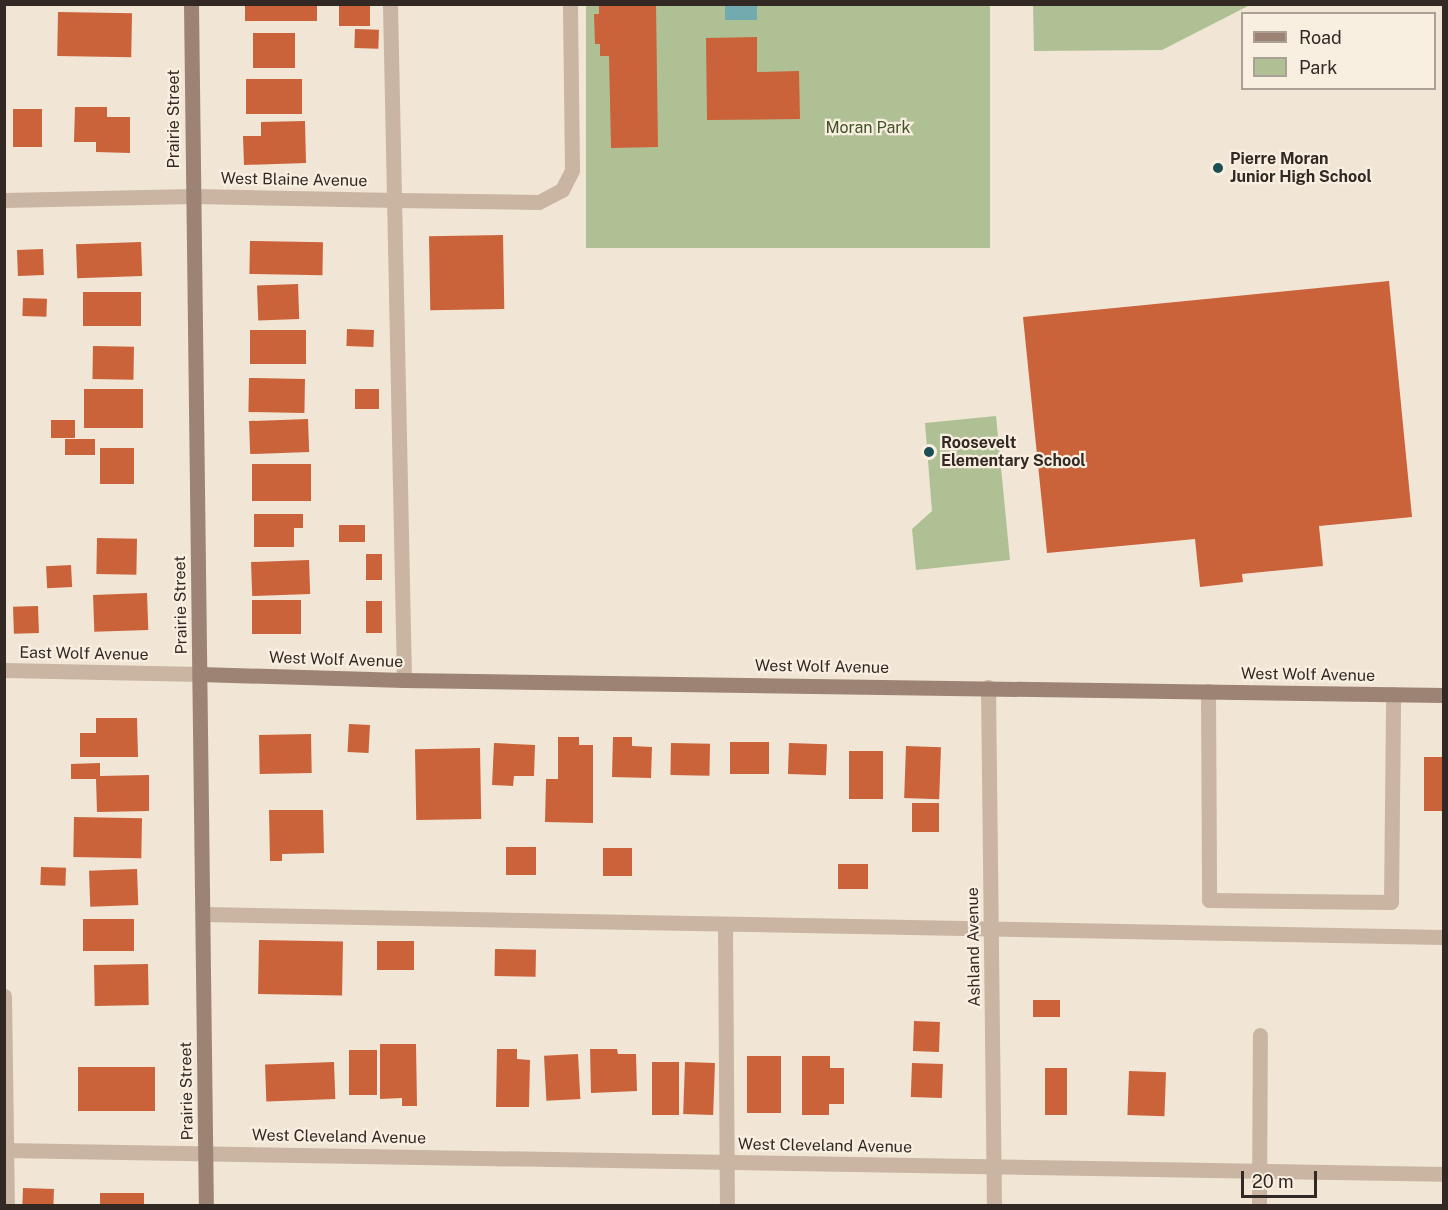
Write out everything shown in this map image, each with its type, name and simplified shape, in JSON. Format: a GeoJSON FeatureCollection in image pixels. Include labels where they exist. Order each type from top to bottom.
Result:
{"type":"FeatureCollection","features":[{"type":"Feature","properties":{"kind":"street","name":"Prairie Street"},"geometry":{"type":"LineString","coordinates":[[191,4],[206,1206]]}},
{"type":"Feature","properties":{"kind":"street"},"geometry":{"type":"LineString","coordinates":[[390,4],[396,200],[404,680]]}},
{"type":"Feature","properties":{"kind":"street","name":"West Blaine Avenue"},"geometry":{"type":"LineString","coordinates":[[4,200],[192,196],[539,202],[562,190],[572,170],[570,4]]}},
{"type":"Feature","properties":{"kind":"street","name":"East Wolf Avenue"},"geometry":{"type":"LineString","coordinates":[[4,670],[200,674]]}},
{"type":"Feature","properties":{"kind":"street","name":"West Wolf Avenue"},"geometry":{"type":"LineString","coordinates":[[200,674],[404,680],[1443,695]]}},
{"type":"Feature","properties":{"kind":"street","name":"Ashland Avenue"},"geometry":{"type":"LineString","coordinates":[[988,687],[993,1206]]}},
{"type":"Feature","properties":{"kind":"street"},"geometry":{"type":"LineString","coordinates":[[1208,691],[1209,900],[1391,902],[1393,694]]}},
{"type":"Feature","properties":{"kind":"street"},"geometry":{"type":"LineString","coordinates":[[203,914],[992,931],[1443,937]]}},
{"type":"Feature","properties":{"kind":"street"},"geometry":{"type":"LineString","coordinates":[[725,926],[727,1206]]}},
{"type":"Feature","properties":{"kind":"street"},"geometry":{"type":"LineString","coordinates":[[4,996],[7,1206]]}},
{"type":"Feature","properties":{"kind":"street"},"geometry":{"type":"LineString","coordinates":[[1258,1206],[1260,1035]]}},
{"type":"Feature","properties":{"kind":"street","name":"West Cleveland Avenue"},"geometry":{"type":"LineString","coordinates":[[5,1150],[1443,1174]]}},
{"type":"Feature","properties":{"kind":"green space"},"geometry":{"type":"Polygon","coordinates":[[[1033,4],[1250,5],[1162,50],[1034,51],[1033,4]]]}},
{"type":"Feature","properties":{"kind":"green space","name":"Moran Park"},"geometry":{"type":"Polygon","coordinates":[[[586,5],[990,5],[990,248],[586,248],[586,5]]]}},
{"type":"Feature","properties":{"kind":"green space"},"geometry":{"type":"Polygon","coordinates":[[[996,416],[1010,560],[916,570],[912,529],[932,511],[925,423],[996,416]]]}},
{"type":"Feature","properties":{"kind":"water"},"geometry":{"type":"Polygon","coordinates":[[[725,5],[757,5],[757,20],[725,20],[725,5]]]}},
{"type":"Feature","properties":{"kind":"building"},"geometry":{"type":"Polygon","coordinates":[[[245,4],[317,4],[317,21],[245,21],[245,4]]]}},
{"type":"Feature","properties":{"kind":"building"},"geometry":{"type":"Polygon","coordinates":[[[339,4],[370,4],[370,26],[339,26],[339,4]]]}},
{"type":"Feature","properties":{"kind":"building"},"geometry":{"type":"Polygon","coordinates":[[[599,4],[656,4],[658,147],[611,148],[609,56],[600,56],[600,44],[595,44],[594,14],[599,14],[599,4]]]}},
{"type":"Feature","properties":{"kind":"building"},"geometry":{"type":"Polygon","coordinates":[[[58,12],[132,13],[131,57],[57,56],[58,12]]]}},
{"type":"Feature","properties":{"kind":"building"},"geometry":{"type":"Polygon","coordinates":[[[355,29],[379,30],[378,49],[354,48],[355,29]]]}},
{"type":"Feature","properties":{"kind":"building"},"geometry":{"type":"Polygon","coordinates":[[[253,33],[295,33],[295,68],[253,68],[253,33]]]}},
{"type":"Feature","properties":{"kind":"building"},"geometry":{"type":"Polygon","coordinates":[[[757,37],[757,72],[799,71],[800,119],[707,120],[706,38],[757,37]]]}},
{"type":"Feature","properties":{"kind":"building"},"geometry":{"type":"Polygon","coordinates":[[[246,79],[302,79],[302,114],[246,114],[246,79]]]}},
{"type":"Feature","properties":{"kind":"building"},"geometry":{"type":"Polygon","coordinates":[[[75,107],[107,107],[107,117],[130,117],[130,153],[96,152],[96,142],[74,142],[75,107]]]}},
{"type":"Feature","properties":{"kind":"building"},"geometry":{"type":"Polygon","coordinates":[[[13,109],[42,109],[42,147],[13,147],[13,109]]]}},
{"type":"Feature","properties":{"kind":"building"},"geometry":{"type":"Polygon","coordinates":[[[305,121],[306,163],[244,165],[243,136],[261,136],[261,122],[305,121]]]}},
{"type":"Feature","properties":{"kind":"building"},"geometry":{"type":"Polygon","coordinates":[[[503,235],[504,309],[430,310],[429,236],[503,235]]]}},
{"type":"Feature","properties":{"kind":"building"},"geometry":{"type":"Polygon","coordinates":[[[250,241],[323,242],[322,275],[249,274],[250,241]]]}},
{"type":"Feature","properties":{"kind":"building"},"geometry":{"type":"Polygon","coordinates":[[[141,242],[142,276],[77,278],[76,244],[141,242]]]}},
{"type":"Feature","properties":{"kind":"building"},"geometry":{"type":"Polygon","coordinates":[[[43,249],[44,275],[18,276],[17,250],[43,249]]]}},
{"type":"Feature","properties":{"kind":"building"},"geometry":{"type":"Polygon","coordinates":[[[1389,281],[1412,517],[1319,526],[1323,566],[1242,574],[1243,582],[1200,587],[1195,539],[1047,553],[1023,317],[1389,281]]]}},
{"type":"Feature","properties":{"kind":"building"},"geometry":{"type":"Polygon","coordinates":[[[298,284],[299,319],[258,320],[257,285],[298,284]]]}},
{"type":"Feature","properties":{"kind":"building"},"geometry":{"type":"Polygon","coordinates":[[[83,292],[141,292],[141,326],[83,326],[83,292]]]}},
{"type":"Feature","properties":{"kind":"building"},"geometry":{"type":"Polygon","coordinates":[[[23,298],[47,299],[46,317],[22,316],[23,298]]]}},
{"type":"Feature","properties":{"kind":"building"},"geometry":{"type":"Polygon","coordinates":[[[347,329],[374,330],[373,347],[346,346],[347,329]]]}},
{"type":"Feature","properties":{"kind":"building"},"geometry":{"type":"Polygon","coordinates":[[[250,330],[306,330],[306,364],[250,364],[250,330]]]}},
{"type":"Feature","properties":{"kind":"building"},"geometry":{"type":"Polygon","coordinates":[[[93,346],[134,347],[133,380],[92,379],[93,346]]]}},
{"type":"Feature","properties":{"kind":"building"},"geometry":{"type":"Polygon","coordinates":[[[249,378],[305,379],[304,413],[248,412],[249,378]]]}},
{"type":"Feature","properties":{"kind":"building"},"geometry":{"type":"Polygon","coordinates":[[[84,389],[143,389],[143,428],[84,428],[84,389]]]}},
{"type":"Feature","properties":{"kind":"building"},"geometry":{"type":"Polygon","coordinates":[[[355,389],[379,389],[379,409],[355,409],[355,389]]]}},
{"type":"Feature","properties":{"kind":"building"},"geometry":{"type":"Polygon","coordinates":[[[308,419],[309,452],[250,454],[249,421],[308,419]]]}},
{"type":"Feature","properties":{"kind":"building"},"geometry":{"type":"Polygon","coordinates":[[[51,420],[75,420],[75,438],[51,438],[51,420]]]}},
{"type":"Feature","properties":{"kind":"building"},"geometry":{"type":"Polygon","coordinates":[[[65,439],[95,439],[95,455],[65,455],[65,439]]]}},
{"type":"Feature","properties":{"kind":"building"},"geometry":{"type":"Polygon","coordinates":[[[100,448],[134,448],[134,484],[100,484],[100,448]]]}},
{"type":"Feature","properties":{"kind":"building"},"geometry":{"type":"Polygon","coordinates":[[[252,464],[311,464],[311,501],[252,501],[252,464]]]}},
{"type":"Feature","properties":{"kind":"building"},"geometry":{"type":"Polygon","coordinates":[[[254,514],[303,514],[303,528],[294,528],[294,547],[254,547],[254,514]]]}},
{"type":"Feature","properties":{"kind":"building"},"geometry":{"type":"Polygon","coordinates":[[[339,525],[365,525],[365,542],[339,542],[339,525]]]}},
{"type":"Feature","properties":{"kind":"building"},"geometry":{"type":"Polygon","coordinates":[[[97,538],[137,539],[136,575],[96,574],[97,538]]]}},
{"type":"Feature","properties":{"kind":"building"},"geometry":{"type":"Polygon","coordinates":[[[366,554],[382,554],[382,580],[366,580],[366,554]]]}},
{"type":"Feature","properties":{"kind":"building"},"geometry":{"type":"Polygon","coordinates":[[[309,560],[310,594],[252,596],[251,562],[309,560]]]}},
{"type":"Feature","properties":{"kind":"building"},"geometry":{"type":"Polygon","coordinates":[[[71,565],[72,587],[47,588],[46,566],[71,565]]]}},
{"type":"Feature","properties":{"kind":"building"},"geometry":{"type":"Polygon","coordinates":[[[147,593],[148,630],[94,632],[93,595],[147,593]]]}},
{"type":"Feature","properties":{"kind":"building"},"geometry":{"type":"Polygon","coordinates":[[[252,600],[301,600],[301,634],[252,634],[252,600]]]}},
{"type":"Feature","properties":{"kind":"building"},"geometry":{"type":"Polygon","coordinates":[[[366,601],[382,601],[382,633],[366,633],[366,601]]]}},
{"type":"Feature","properties":{"kind":"building"},"geometry":{"type":"Polygon","coordinates":[[[38,606],[39,633],[14,634],[13,607],[38,606]]]}},
{"type":"Feature","properties":{"kind":"building"},"geometry":{"type":"Polygon","coordinates":[[[96,718],[137,718],[138,757],[80,757],[80,733],[96,733],[96,718]]]}},
{"type":"Feature","properties":{"kind":"building"},"geometry":{"type":"Polygon","coordinates":[[[349,724],[370,725],[369,753],[348,752],[349,724]]]}},
{"type":"Feature","properties":{"kind":"building"},"geometry":{"type":"Polygon","coordinates":[[[311,734],[312,773],[260,774],[259,735],[311,734]]]}},
{"type":"Feature","properties":{"kind":"building"},"geometry":{"type":"Polygon","coordinates":[[[558,737],[579,737],[579,745],[593,745],[593,823],[545,822],[546,779],[558,779],[558,737]]]}},
{"type":"Feature","properties":{"kind":"building"},"geometry":{"type":"Polygon","coordinates":[[[613,737],[632,737],[632,746],[652,747],[651,778],[612,777],[613,737]]]}},
{"type":"Feature","properties":{"kind":"building"},"geometry":{"type":"Polygon","coordinates":[[[730,742],[769,742],[769,774],[730,774],[730,742]]]}},
{"type":"Feature","properties":{"kind":"building"},"geometry":{"type":"Polygon","coordinates":[[[494,743],[535,745],[534,776],[514,776],[513,786],[492,785],[494,743]]]}},
{"type":"Feature","properties":{"kind":"building"},"geometry":{"type":"Polygon","coordinates":[[[671,743],[710,744],[709,776],[670,775],[671,743]]]}},
{"type":"Feature","properties":{"kind":"building"},"geometry":{"type":"Polygon","coordinates":[[[789,743],[827,744],[826,775],[788,774],[789,743]]]}},
{"type":"Feature","properties":{"kind":"building"},"geometry":{"type":"Polygon","coordinates":[[[906,746],[941,747],[939,799],[904,798],[906,746]]]}},
{"type":"Feature","properties":{"kind":"building"},"geometry":{"type":"Polygon","coordinates":[[[480,748],[481,819],[416,820],[415,749],[480,748]]]}},
{"type":"Feature","properties":{"kind":"building"},"geometry":{"type":"Polygon","coordinates":[[[849,751],[883,751],[883,799],[849,799],[849,751]]]}},
{"type":"Feature","properties":{"kind":"building"},"geometry":{"type":"Polygon","coordinates":[[[1424,757],[1444,757],[1444,811],[1424,811],[1424,757]]]}},
{"type":"Feature","properties":{"kind":"building"},"geometry":{"type":"Polygon","coordinates":[[[100,763],[100,776],[149,775],[149,811],[97,812],[96,779],[71,779],[71,764],[100,763]]]}},
{"type":"Feature","properties":{"kind":"building"},"geometry":{"type":"Polygon","coordinates":[[[912,803],[939,803],[939,832],[912,832],[912,803]]]}},
{"type":"Feature","properties":{"kind":"building"},"geometry":{"type":"Polygon","coordinates":[[[269,810],[323,810],[324,853],[282,854],[282,861],[270,861],[269,810]]]}},
{"type":"Feature","properties":{"kind":"building"},"geometry":{"type":"Polygon","coordinates":[[[74,817],[142,818],[141,858],[73,857],[74,817]]]}},
{"type":"Feature","properties":{"kind":"building"},"geometry":{"type":"Polygon","coordinates":[[[506,847],[536,847],[536,875],[506,875],[506,847]]]}},
{"type":"Feature","properties":{"kind":"building"},"geometry":{"type":"Polygon","coordinates":[[[603,848],[632,848],[632,876],[603,876],[603,848]]]}},
{"type":"Feature","properties":{"kind":"building"},"geometry":{"type":"Polygon","coordinates":[[[838,864],[868,864],[868,889],[838,889],[838,864]]]}},
{"type":"Feature","properties":{"kind":"building"},"geometry":{"type":"Polygon","coordinates":[[[41,867],[66,868],[65,886],[40,885],[41,867]]]}},
{"type":"Feature","properties":{"kind":"building"},"geometry":{"type":"Polygon","coordinates":[[[137,869],[138,905],[90,907],[89,871],[137,869]]]}},
{"type":"Feature","properties":{"kind":"building"},"geometry":{"type":"Polygon","coordinates":[[[83,919],[134,919],[134,951],[83,951],[83,919]]]}},
{"type":"Feature","properties":{"kind":"building"},"geometry":{"type":"Polygon","coordinates":[[[259,940],[343,941],[342,995],[258,994],[259,940]]]}},
{"type":"Feature","properties":{"kind":"building"},"geometry":{"type":"Polygon","coordinates":[[[377,941],[414,941],[414,970],[377,970],[377,941]]]}},
{"type":"Feature","properties":{"kind":"building"},"geometry":{"type":"Polygon","coordinates":[[[495,949],[536,950],[536,977],[495,976],[495,949]]]}},
{"type":"Feature","properties":{"kind":"building"},"geometry":{"type":"Polygon","coordinates":[[[148,964],[149,1005],[95,1006],[94,965],[148,964]]]}},
{"type":"Feature","properties":{"kind":"building"},"geometry":{"type":"Polygon","coordinates":[[[1033,1000],[1060,1000],[1060,1017],[1033,1017],[1033,1000]]]}},
{"type":"Feature","properties":{"kind":"building"},"geometry":{"type":"Polygon","coordinates":[[[914,1021],[940,1022],[939,1052],[913,1051],[914,1021]]]}},
{"type":"Feature","properties":{"kind":"building"},"geometry":{"type":"Polygon","coordinates":[[[380,1044],[416,1044],[417,1106],[402,1106],[402,1098],[380,1099],[380,1044]]]}},
{"type":"Feature","properties":{"kind":"building"},"geometry":{"type":"Polygon","coordinates":[[[497,1049],[517,1049],[517,1059],[530,1060],[529,1107],[496,1107],[497,1049]]]}},
{"type":"Feature","properties":{"kind":"building"},"geometry":{"type":"Polygon","coordinates":[[[590,1049],[617,1049],[618,1054],[636,1054],[637,1091],[591,1093],[590,1049]]]}},
{"type":"Feature","properties":{"kind":"building"},"geometry":{"type":"Polygon","coordinates":[[[349,1050],[377,1050],[377,1095],[349,1095],[349,1050]]]}},
{"type":"Feature","properties":{"kind":"building"},"geometry":{"type":"Polygon","coordinates":[[[578,1054],[580,1099],[546,1101],[544,1056],[578,1054]]]}},
{"type":"Feature","properties":{"kind":"building"},"geometry":{"type":"Polygon","coordinates":[[[747,1056],[781,1056],[781,1113],[747,1113],[747,1056]]]}},
{"type":"Feature","properties":{"kind":"building"},"geometry":{"type":"Polygon","coordinates":[[[802,1056],[830,1056],[830,1068],[844,1068],[844,1104],[829,1104],[829,1115],[802,1115],[802,1056]]]}},
{"type":"Feature","properties":{"kind":"building"},"geometry":{"type":"Polygon","coordinates":[[[334,1062],[335,1099],[266,1101],[265,1064],[334,1062]]]}},
{"type":"Feature","properties":{"kind":"building"},"geometry":{"type":"Polygon","coordinates":[[[652,1062],[679,1062],[679,1115],[652,1115],[652,1062]]]}},
{"type":"Feature","properties":{"kind":"building"},"geometry":{"type":"Polygon","coordinates":[[[685,1062],[715,1063],[713,1115],[683,1114],[685,1062]]]}},
{"type":"Feature","properties":{"kind":"building"},"geometry":{"type":"Polygon","coordinates":[[[912,1063],[943,1064],[942,1098],[911,1097],[912,1063]]]}},
{"type":"Feature","properties":{"kind":"building"},"geometry":{"type":"Polygon","coordinates":[[[78,1067],[155,1067],[155,1111],[78,1111],[78,1067]]]}},
{"type":"Feature","properties":{"kind":"building"},"geometry":{"type":"Polygon","coordinates":[[[1045,1068],[1067,1068],[1067,1115],[1045,1115],[1045,1068]]]}},
{"type":"Feature","properties":{"kind":"building"},"geometry":{"type":"Polygon","coordinates":[[[1129,1071],[1166,1072],[1164,1116],[1127,1115],[1129,1071]]]}},
{"type":"Feature","properties":{"kind":"building"},"geometry":{"type":"Polygon","coordinates":[[[23,1188],[54,1189],[53,1206],[22,1206],[23,1188]]]}},
{"type":"Feature","properties":{"kind":"building"},"geometry":{"type":"Polygon","coordinates":[[[100,1193],[144,1193],[144,1206],[100,1206],[100,1193]]]}},
{"type":"Feature","properties":{"kind":"place","name":"Pierre Moran Junior High School"},"geometry":{"type":"Point","coordinates":[1218,168]}},
{"type":"Feature","properties":{"kind":"place","name":"Roosevelt Elementary School"},"geometry":{"type":"Point","coordinates":[929,452]}}]}
